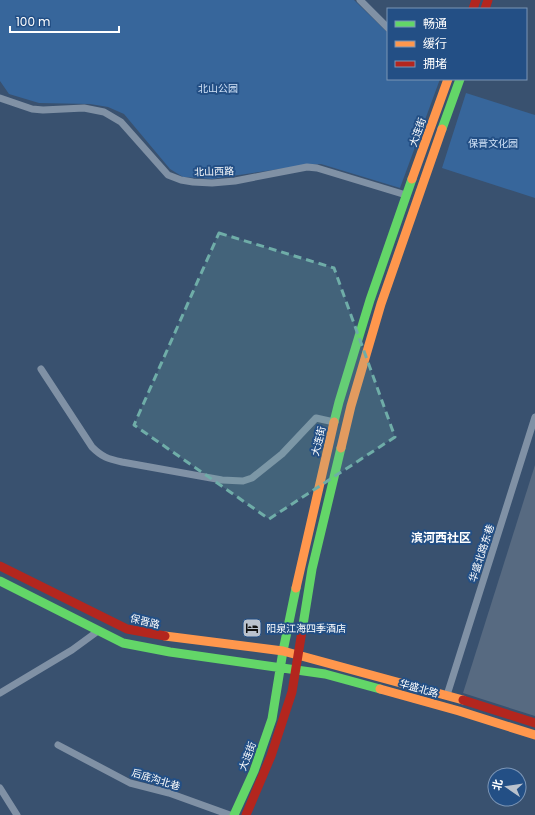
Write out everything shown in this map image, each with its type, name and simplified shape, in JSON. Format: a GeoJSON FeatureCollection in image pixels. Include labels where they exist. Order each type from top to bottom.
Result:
{"type":"FeatureCollection","features":[{"type":"Feature","properties":{"kind":"main road","name":"大连街"},"geometry":{"type":"LineString","coordinates":[[234,815],[254,771],[272,719],[283,651],[300,567],[339,402],[370,300],[448,80]]}},
{"type":"Feature","properties":{"kind":"main road"},"geometry":{"type":"LineString","coordinates":[[246,815],[272,756],[292,692],[312,569],[351,406],[381,304],[460,80]]}},
{"type":"Feature","properties":{"kind":"main road","name":"保晋路"},"geometry":{"type":"LineString","coordinates":[[0,566],[128,629],[173,638],[283,651],[298,655]]}},
{"type":"Feature","properties":{"kind":"main road"},"geometry":{"type":"LineString","coordinates":[[0,581],[123,643],[234,662],[296,670]]}},
{"type":"Feature","properties":{"kind":"main road","name":"华盛北路"},"geometry":{"type":"LineString","coordinates":[[298,655],[447,695],[535,723]]}},
{"type":"Feature","properties":{"kind":"main road","name":"华盛北路"},"geometry":{"type":"LineString","coordinates":[[296,670],[325,674],[459,711],[535,735]]}},
{"type":"Feature","properties":{"kind":"street"},"geometry":{"type":"LineString","coordinates":[[360,0],[387,27]]}},
{"type":"Feature","properties":{"kind":"street","name":"北山西路"},"geometry":{"type":"LineString","coordinates":[[0,98],[32,109],[44,110],[84,108],[104,112],[121,122],[168,175],[181,180],[212,183],[235,181],[307,167],[318,168],[406,195]]}},
{"type":"Feature","properties":{"kind":"street"},"geometry":{"type":"LineString","coordinates":[[41,369],[92,447],[100,455],[108,459],[129,464],[222,480],[243,481],[252,478],[282,454],[316,418],[334,422]]}},
{"type":"Feature","properties":{"kind":"street","name":"华盛北路东巷"},"geometry":{"type":"LineString","coordinates":[[447,695],[535,417]]}},
{"type":"Feature","properties":{"kind":"street"},"geometry":{"type":"LineString","coordinates":[[0,693],[72,650],[98,631]]}},
{"type":"Feature","properties":{"kind":"street","name":"后底沟北巷"},"geometry":{"type":"LineString","coordinates":[[58,745],[130,783],[169,793],[230,815]]}},
{"type":"Feature","properties":{"kind":"street"},"geometry":{"type":"LineString","coordinates":[[0,788],[16,815]]}},
{"type":"Feature","properties":{"kind":"highlighted area"},"geometry":{"type":"Polygon","coordinates":[[[219,233],[334,268],[395,437],[269,519],[134,425],[219,233]]]}},
{"type":"Feature","properties":{"kind":"green space","name":"北山公园"},"geometry":{"type":"Polygon","coordinates":[[[0,0],[354,0],[387,32],[387,80],[440,80],[400,188],[321,164],[212,179],[183,177],[170,169],[124,114],[108,107],[90,104],[39,103],[9,94],[0,81],[0,0]]]}},
{"type":"Feature","properties":{"kind":"green space","name":"保晋文化园"},"geometry":{"type":"Polygon","coordinates":[[[466,93],[535,115],[535,198],[442,168],[466,93]]]}},
{"type":"Feature","properties":{"kind":"building"},"geometry":{"type":"Polygon","coordinates":[[[535,465],[535,716],[463,693],[535,465]]]}},
{"type":"Feature","properties":{"kind":"traffic: fast"},"geometry":{"type":"LineString","coordinates":[[442,129],[460,80]]}},
{"type":"Feature","properties":{"kind":"traffic: fast"},"geometry":{"type":"LineString","coordinates":[[334,422],[370,300],[412,179]]}},
{"type":"Feature","properties":{"kind":"traffic: fast"},"geometry":{"type":"LineString","coordinates":[[302,631],[312,569],[341,448]]}},
{"type":"Feature","properties":{"kind":"traffic: fast"},"geometry":{"type":"LineString","coordinates":[[0,581],[123,643],[170,652],[325,674],[380,689]]}},
{"type":"Feature","properties":{"kind":"traffic: fast"},"geometry":{"type":"LineString","coordinates":[[234,815],[254,771],[272,719],[283,651],[296,588]]}},
{"type":"Feature","properties":{"kind":"traffic: slow"},"geometry":{"type":"LineString","coordinates":[[412,179],[448,80]]}},
{"type":"Feature","properties":{"kind":"traffic: slow"},"geometry":{"type":"LineString","coordinates":[[341,448],[351,406],[381,304],[442,129]]}},
{"type":"Feature","properties":{"kind":"traffic: slow"},"geometry":{"type":"LineString","coordinates":[[296,588],[334,422]]}},
{"type":"Feature","properties":{"kind":"traffic: slow"},"geometry":{"type":"LineString","coordinates":[[165,636],[283,651],[463,700]]}},
{"type":"Feature","properties":{"kind":"traffic: slow"},"geometry":{"type":"LineString","coordinates":[[380,689],[459,711],[535,735]]}},
{"type":"Feature","properties":{"kind":"traffic: jam"},"geometry":{"type":"LineString","coordinates":[[473,8],[476,0]]}},
{"type":"Feature","properties":{"kind":"traffic: jam"},"geometry":{"type":"LineString","coordinates":[[485,8],[488,0]]}},
{"type":"Feature","properties":{"kind":"traffic: jam"},"geometry":{"type":"LineString","coordinates":[[0,566],[127,629],[165,636]]}},
{"type":"Feature","properties":{"kind":"traffic: jam"},"geometry":{"type":"LineString","coordinates":[[246,815],[271,756],[292,692],[302,631]]}},
{"type":"Feature","properties":{"kind":"traffic: jam"},"geometry":{"type":"LineString","coordinates":[[463,700],[535,723]]}},
{"type":"Feature","properties":{"kind":"place","name":"阳泉江海四季酒店"},"geometry":{"type":"Point","coordinates":[252,628]}},
{"type":"Feature","properties":{"kind":"district","name":"滨河西社区"},"geometry":{"type":"Point","coordinates":[441,538]}}]}
